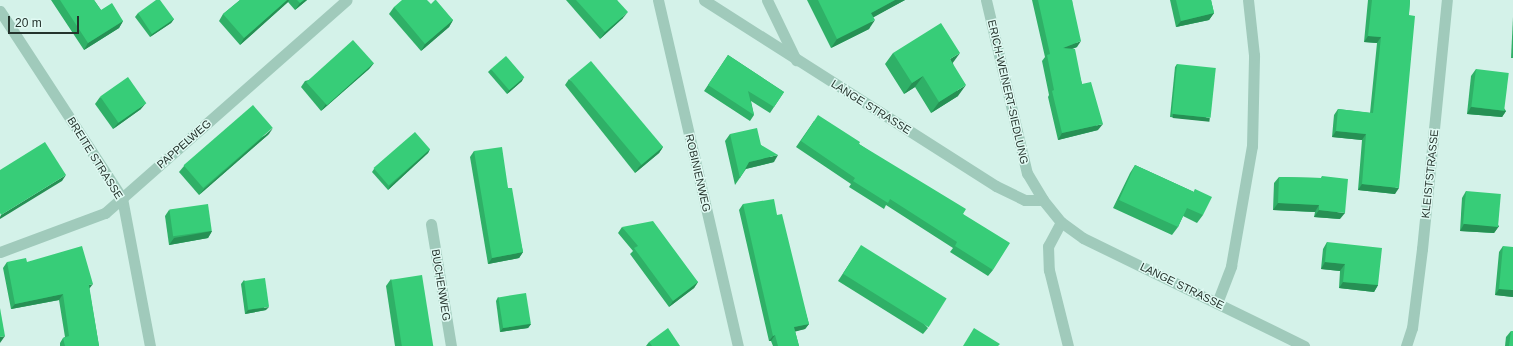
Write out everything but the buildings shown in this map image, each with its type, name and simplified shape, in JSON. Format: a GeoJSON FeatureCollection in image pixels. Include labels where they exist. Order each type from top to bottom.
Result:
{"type":"FeatureCollection","features":[{"type":"Feature","properties":{"kind":"street","name":"PAPPELWEG"},"geometry":{"type":"LineString","coordinates":[[0,252],[105,213],[348,0]]}},
{"type":"Feature","properties":{"kind":"street","name":"ROBINIENWEG"},"geometry":{"type":"LineString","coordinates":[[658,0],[738,346]]}},
{"type":"Feature","properties":{"kind":"street","name":"LANGE STRASSE"},"geometry":{"type":"LineString","coordinates":[[704,0],[797,61],[996,186],[1025,200],[1042,200]]}},
{"type":"Feature","properties":{"kind":"street"},"geometry":{"type":"LineString","coordinates":[[767,0],[797,61]]}},
{"type":"Feature","properties":{"kind":"street","name":"ERICH-WEINERT-SIEDLUNG"},"geometry":{"type":"LineString","coordinates":[[986,0],[1027,173],[1042,200],[1061,222]]}},
{"type":"Feature","properties":{"kind":"street"},"geometry":{"type":"LineString","coordinates":[[1217,303],[1231,266],[1252,146],[1254,55],[1248,0]]}},
{"type":"Feature","properties":{"kind":"street","name":"KLEISTSTRASSE"},"geometry":{"type":"LineString","coordinates":[[1406,346],[1412,328],[1422,249],[1446,0]]}},
{"type":"Feature","properties":{"kind":"street","name":"BREITE STRASSE"},"geometry":{"type":"LineString","coordinates":[[0,11],[122,198],[150,346]]}},
{"type":"Feature","properties":{"kind":"street","name":"LANGE STRASSE"},"geometry":{"type":"LineString","coordinates":[[1061,222],[1083,238],[1304,346]]}},
{"type":"Feature","properties":{"kind":"street"},"geometry":{"type":"LineString","coordinates":[[1061,222],[1048,246],[1049,270],[1068,346]]}},
{"type":"Feature","properties":{"kind":"street","name":"BUCHENWEG"},"geometry":{"type":"LineString","coordinates":[[431,224],[452,346]]}}]}
